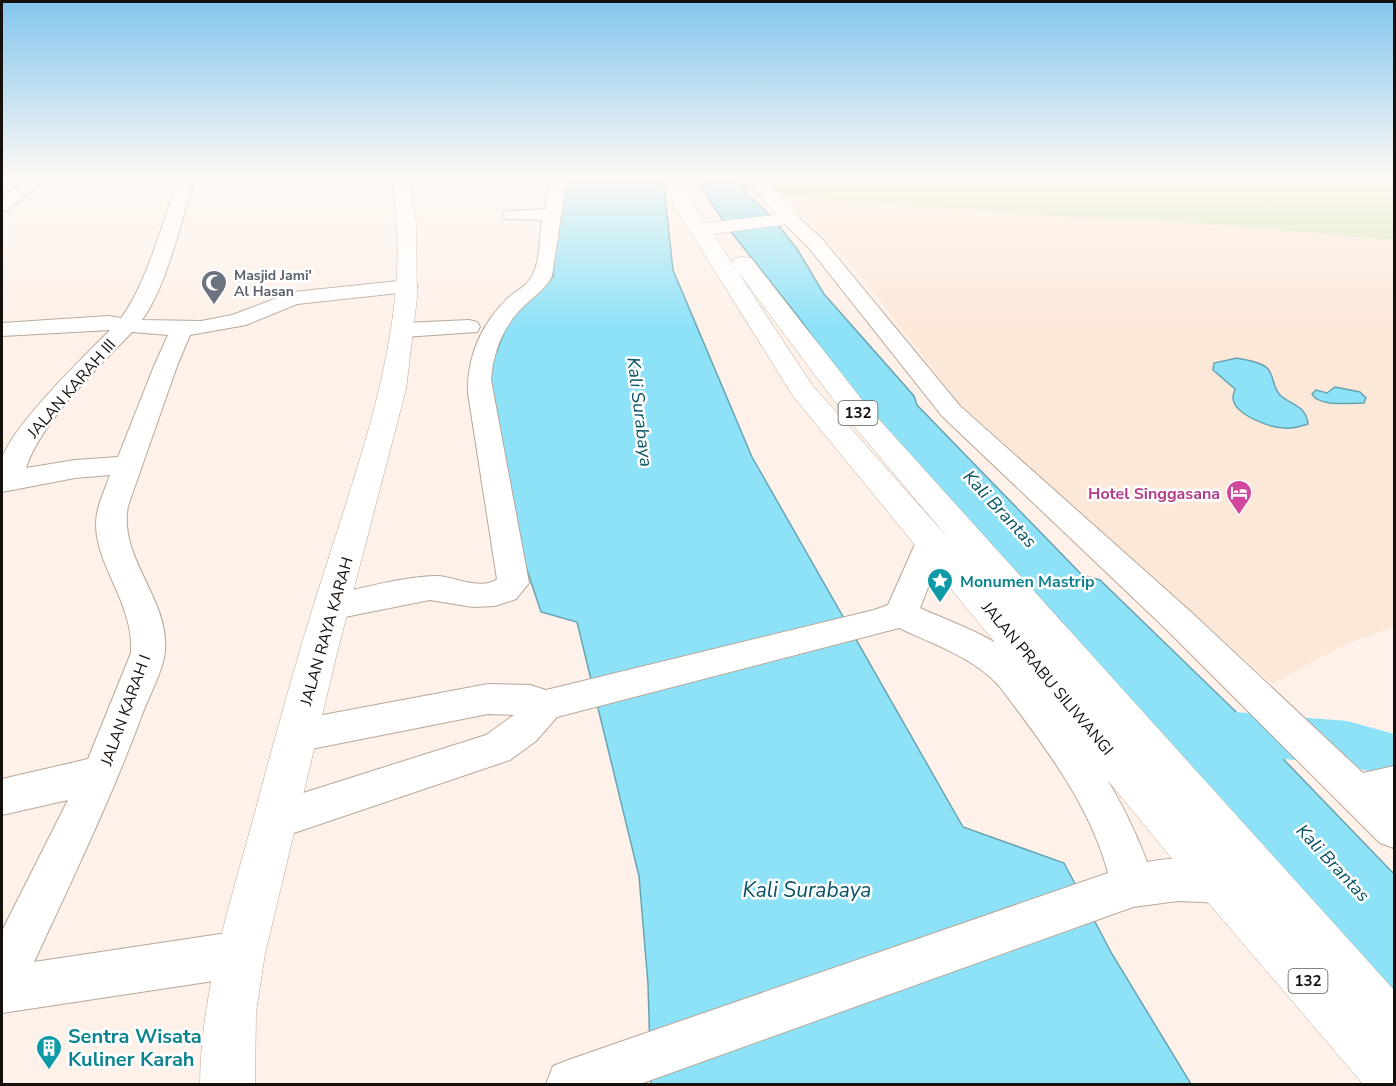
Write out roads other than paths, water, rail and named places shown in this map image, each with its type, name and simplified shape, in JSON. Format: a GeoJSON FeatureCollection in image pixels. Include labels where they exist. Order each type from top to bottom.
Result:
{"type":"FeatureCollection","features":[{"type":"Feature","properties":{"kind":"main road","name":"JALAN RAYA KARAH"},"geometry":{"type":"LineString","coordinates":[[227,1084],[230,1012],[240,954],[330,608],[386,423],[404,330],[408,286],[407,227]]}},
{"type":"Feature","properties":{"kind":"main road"},"geometry":{"type":"LineString","coordinates":[[713,228],[725,227]]}},
{"type":"Feature","properties":{"kind":"main road","name":"JALAN PRABU SILIWANGI"},"geometry":{"type":"LineString","coordinates":[[713,228],[837,386],[940,530],[1008,632],[1228,865]]}},
{"type":"Feature","properties":{"kind":"main road","name":"JALAN PRABU SILIWANGI"},"geometry":{"type":"LineString","coordinates":[[713,228],[802,390],[940,530],[1228,865]]}},
{"type":"Feature","properties":{"kind":"main road"},"geometry":{"type":"LineString","coordinates":[[802,390],[813,383],[837,386]]}},
{"type":"Feature","properties":{"kind":"main road","name":"132"},"geometry":{"type":"LineString","coordinates":[[1228,865],[1395,1029]]}},
{"type":"Feature","properties":{"kind":"main road","name":"132"},"geometry":{"type":"LineString","coordinates":[[1228,865],[1395,1079]]}},
{"type":"Feature","properties":{"kind":"street","name":"JALAN KARAH III"},"geometry":{"type":"LineString","coordinates":[[5,481],[26,438],[77,377],[128,324],[149,288],[169,227]]}},
{"type":"Feature","properties":{"kind":"street"},"geometry":{"type":"LineString","coordinates":[[330,608],[431,588],[485,595],[505,590],[513,583],[480,393],[479,372],[482,355],[495,329],[514,303],[534,287],[541,277],[548,258],[552,227]]}},
{"type":"Feature","properties":{"kind":"street"},"geometry":{"type":"LineString","coordinates":[[793,227],[816,244],[951,411],[1179,621],[1395,829]]}},
{"type":"Feature","properties":{"kind":"street"},"geometry":{"type":"LineString","coordinates":[[2,329],[98,323],[182,330],[227,323],[293,298],[408,286]]}},
{"type":"Feature","properties":{"kind":"street"},"geometry":{"type":"LineString","coordinates":[[404,330],[469,327]]}},
{"type":"Feature","properties":{"kind":"street","name":"JALAN KARAH I"},"geometry":{"type":"LineString","coordinates":[[2,979],[101,774],[145,664],[149,646],[145,624],[111,527],[128,465],[160,372],[182,330]]}},
{"type":"Feature","properties":{"kind":"street"},"geometry":{"type":"LineString","coordinates":[[5,481],[75,470],[128,465]]}},
{"type":"Feature","properties":{"kind":"street"},"geometry":{"type":"LineString","coordinates":[[888,619],[940,530]]}},
{"type":"Feature","properties":{"kind":"street"},"geometry":{"type":"LineString","coordinates":[[296,736],[488,699],[553,703],[888,619],[990,658],[1004,668],[1015,681],[1068,752],[1106,809],[1121,841],[1116,892]]}},
{"type":"Feature","properties":{"kind":"street"},"geometry":{"type":"LineString","coordinates":[[1008,632],[1015,681]]}},
{"type":"Feature","properties":{"kind":"street"},"geometry":{"type":"LineString","coordinates":[[276,820],[497,747],[523,730],[553,703]]}},
{"type":"Feature","properties":{"kind":"street"},"geometry":{"type":"LineString","coordinates":[[2,797],[101,774]]}},
{"type":"Feature","properties":{"kind":"street"},"geometry":{"type":"LineString","coordinates":[[1357,793],[1395,784]]}},
{"type":"Feature","properties":{"kind":"street"},"geometry":{"type":"LineString","coordinates":[[578,1082],[1116,892],[1167,879],[1196,878],[1228,865]]}},
{"type":"Feature","properties":{"kind":"street"},"geometry":{"type":"LineString","coordinates":[[2,990],[240,954]]}},
{"type":"Feature","properties":{"kind":"water","name":"Kali Surabaya"},"geometry":{"type":"Polygon","coordinates":[[[557,227],[668,227],[673,270],[752,457],[963,827],[1064,863],[1112,954],[1191,1084],[651,1084],[648,984],[639,876],[577,622],[541,612],[525,564],[487,375],[510,318],[553,277],[557,227]]]}},
{"type":"Feature","properties":{"kind":"water","name":"Kali Brantas"},"geometry":{"type":"Polygon","coordinates":[[[727,227],[780,227],[797,249],[824,294],[914,396],[917,405],[1082,575],[1100,580],[1264,739],[1394,874],[1394,1007],[1058,618],[904,449],[841,376],[727,227]]]}},
{"type":"Feature","properties":{"kind":"water"},"geometry":{"type":"Polygon","coordinates":[[[1237,358],[1258,363],[1268,369],[1280,395],[1301,409],[1308,424],[1291,428],[1279,427],[1263,423],[1240,410],[1233,398],[1235,389],[1213,370],[1214,363],[1237,358]]]}},
{"type":"Feature","properties":{"kind":"water"},"geometry":{"type":"Polygon","coordinates":[[[1335,387],[1360,392],[1366,398],[1364,403],[1327,403],[1315,398],[1312,394],[1316,390],[1327,393],[1335,387]]]}},
{"type":"Feature","properties":{"kind":"waterway"},"geometry":{"type":"LineString","coordinates":[[1208,731],[1347,743],[1384,752],[1394,757]]}},
{"type":"Feature","properties":{"kind":"place","name":"Masjid Jami' Al Hasan"},"geometry":{"type":"Point","coordinates":[214,306]}},
{"type":"Feature","properties":{"kind":"place","name":"Hotel Singgasana"},"geometry":{"type":"Point","coordinates":[1239,516]}},
{"type":"Feature","properties":{"kind":"place","name":"Monumen Mastrip"},"geometry":{"type":"Point","coordinates":[940,604]}},
{"type":"Feature","properties":{"kind":"place","name":"Sentra Wisata Kuliner Karah"},"geometry":{"type":"Point","coordinates":[49,1071]}}]}
